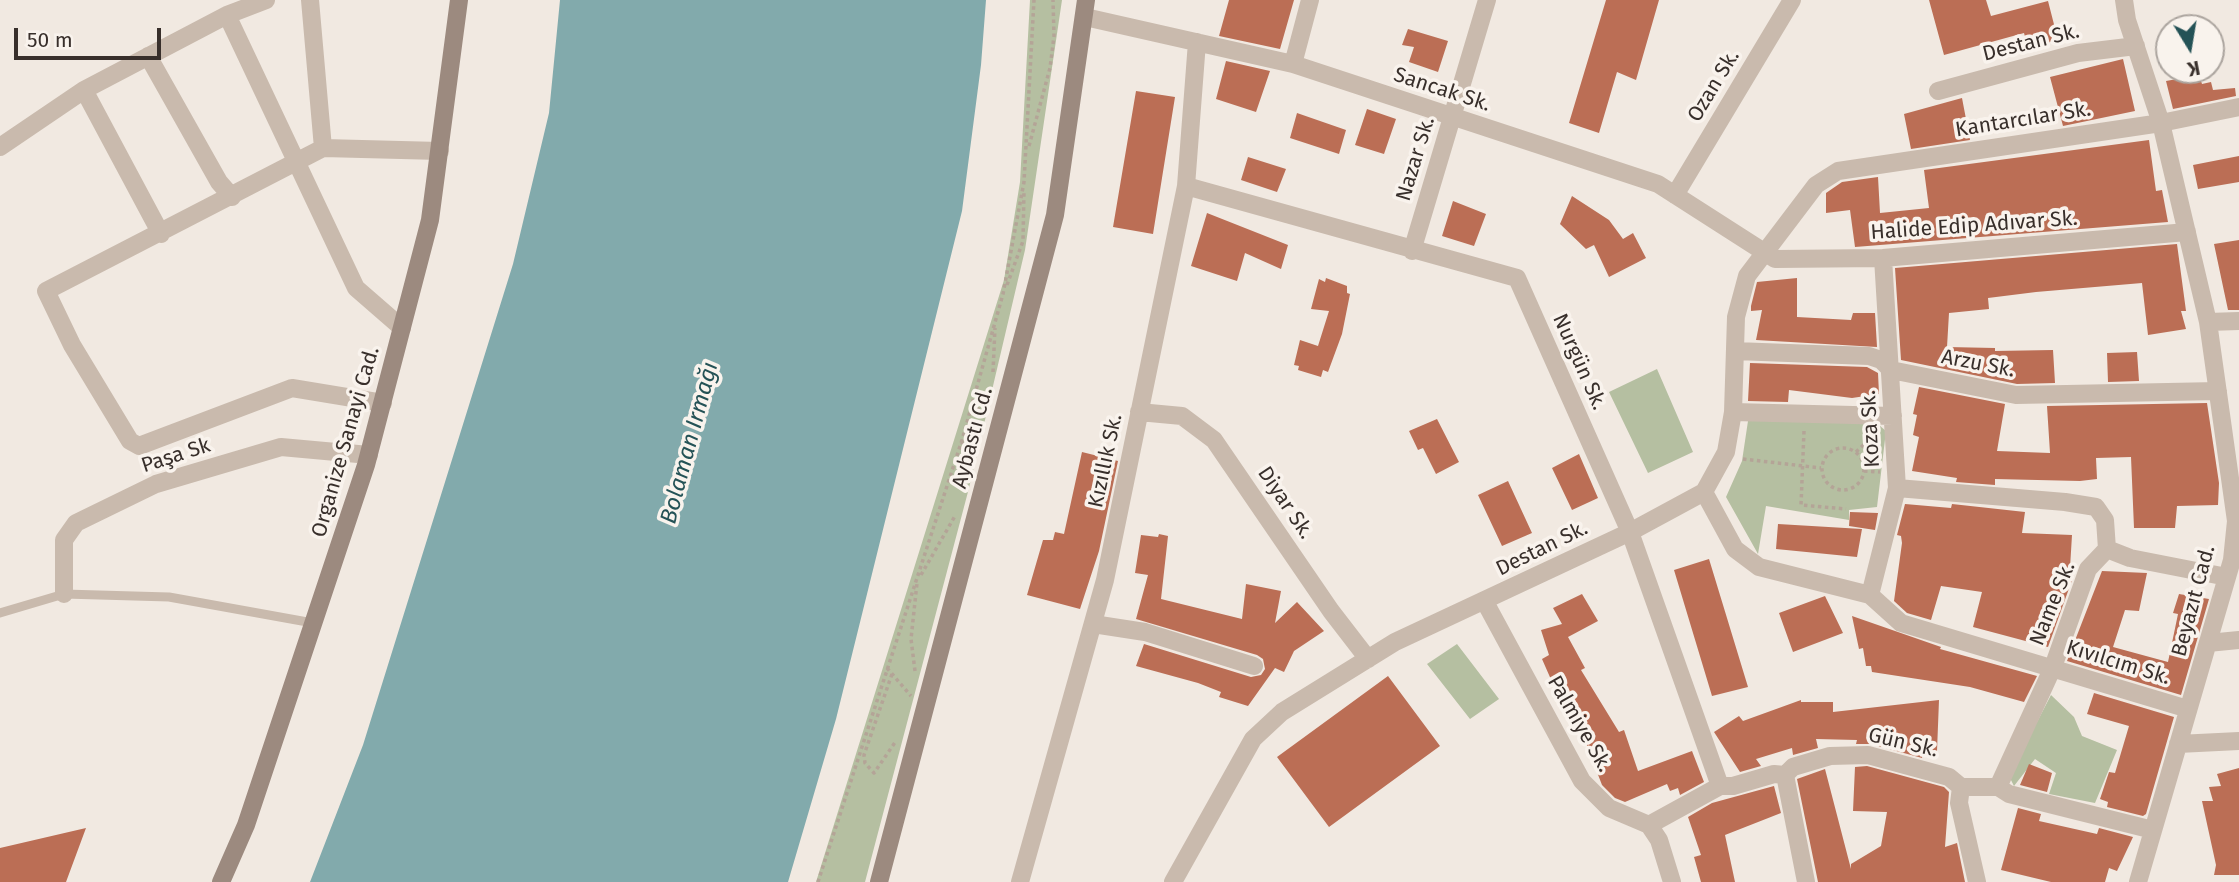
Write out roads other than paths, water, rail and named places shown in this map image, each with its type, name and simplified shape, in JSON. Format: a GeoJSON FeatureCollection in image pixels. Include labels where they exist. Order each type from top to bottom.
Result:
{"type":"FeatureCollection","features":[{"type":"Feature","properties":{"kind":"street"},"geometry":{"type":"LineString","coordinates":[[0,147],[84,90],[227,15],[266,0]]}},
{"type":"Feature","properties":{"kind":"street"},"geometry":{"type":"LineString","coordinates":[[310,0],[323,148]]}},
{"type":"Feature","properties":{"kind":"street","name":"Organize Sanayi Cad."},"geometry":{"type":"LineString","coordinates":[[221,882],[246,825],[369,455],[430,220],[459,0]]}},
{"type":"Feature","properties":{"kind":"street"},"geometry":{"type":"LineString","coordinates":[[1293,64],[1310,0]]}},
{"type":"Feature","properties":{"kind":"street","name":"Nazar Sk."},"geometry":{"type":"LineString","coordinates":[[1412,251],[1488,0]]}},
{"type":"Feature","properties":{"kind":"street","name":"Ozan Sk."},"geometry":{"type":"LineString","coordinates":[[1675,195],[1792,0]]}},
{"type":"Feature","properties":{"kind":"street","name":"Beyazıt Cad."},"geometry":{"type":"LineString","coordinates":[[2124,0],[2161,123],[2208,322],[2236,521],[2236,541],[2227,577],[2138,882]]}},
{"type":"Feature","properties":{"kind":"street","name":"Sancak Sk."},"geometry":{"type":"LineString","coordinates":[[1085,8],[1197,42],[1293,64],[1658,184],[1767,254]]}},
{"type":"Feature","properties":{"kind":"street","name":"Aybastı Cd."},"geometry":{"type":"LineString","coordinates":[[879,882],[1055,215],[1085,8]]}},
{"type":"Feature","properties":{"kind":"street"},"geometry":{"type":"LineString","coordinates":[[227,15],[299,162],[356,288],[402,328]]}},
{"type":"Feature","properties":{"kind":"street","name":"Kızıllık Sk."},"geometry":{"type":"LineString","coordinates":[[1020,882],[1093,624],[1139,412],[1186,186],[1197,42]]}},
{"type":"Feature","properties":{"kind":"street","name":"Destan Sk."},"geometry":{"type":"LineString","coordinates":[[1938,91],[2078,53],[2136,46]]}},
{"type":"Feature","properties":{"kind":"street"},"geometry":{"type":"LineString","coordinates":[[148,57],[219,182],[232,197]]}},
{"type":"Feature","properties":{"kind":"street"},"geometry":{"type":"LineString","coordinates":[[84,90],[161,234]]}},
{"type":"Feature","properties":{"kind":"street","name":"Kantarcılar Sk."},"geometry":{"type":"LineString","coordinates":[[1767,254],[1816,185],[1838,171],[2161,123],[2239,107]]}},
{"type":"Feature","properties":{"kind":"street"},"geometry":{"type":"LineString","coordinates":[[383,402],[292,388],[139,446],[130,441],[72,345],[47,291],[323,148],[440,151]]}},
{"type":"Feature","properties":{"kind":"street","name":"Nurgün Sk."},"geometry":{"type":"LineString","coordinates":[[1186,186],[1412,251],[1517,278],[1630,532],[1720,786]]}},
{"type":"Feature","properties":{"kind":"street","name":"Halide Edip Adıvar Sk."},"geometry":{"type":"LineString","coordinates":[[1767,254],[1775,259],[1883,258],[2187,232]]}},
{"type":"Feature","properties":{"kind":"street"},"geometry":{"type":"LineString","coordinates":[[1703,492],[1726,452],[1733,412],[1736,317],[1748,276],[1767,254]]}},
{"type":"Feature","properties":{"kind":"street","name":"Koza Sk."},"geometry":{"type":"LineString","coordinates":[[1870,595],[1896,488],[1888,422],[1891,370],[1883,258]]}},
{"type":"Feature","properties":{"kind":"street"},"geometry":{"type":"LineString","coordinates":[[2208,322],[2239,321]]}},
{"type":"Feature","properties":{"kind":"street","name":"Arzu Sk."},"geometry":{"type":"LineString","coordinates":[[1735,351],[1869,356],[1881,360],[1891,370],[2016,395],[2218,391]]}},
{"type":"Feature","properties":{"kind":"street","name":"Diyar Sk."},"geometry":{"type":"LineString","coordinates":[[1139,412],[1181,416],[1214,440],[1331,611],[1368,659]]}},
{"type":"Feature","properties":{"kind":"street"},"geometry":{"type":"LineString","coordinates":[[1733,412],[1888,422]]}},
{"type":"Feature","properties":{"kind":"street","name":"Paşa Sk"},"geometry":{"type":"LineString","coordinates":[[64,594],[64,540],[76,523],[156,484],[281,447],[369,455]]}},
{"type":"Feature","properties":{"kind":"street"},"geometry":{"type":"LineString","coordinates":[[1896,488],[2096,507],[2105,520],[2107,549],[2130,558],[2227,577]]}},
{"type":"Feature","properties":{"kind":"street","name":"Destan Sk."},"geometry":{"type":"LineString","coordinates":[[1173,882],[1253,739],[1282,712],[1395,642],[1630,532],[1703,492]]}},
{"type":"Feature","properties":{"kind":"street","name":"Kıvılcım Sk."},"geometry":{"type":"LineString","coordinates":[[1703,492],[1735,549],[1759,566],[1870,595],[1901,623],[2188,709]]}},
{"type":"Feature","properties":{"kind":"street","name":"Name Sk."},"geometry":{"type":"LineString","coordinates":[[1998,787],[2053,667],[2088,569],[2107,549]]}},
{"type":"Feature","properties":{"kind":"street","name":"Palmiye Sk."},"geometry":{"type":"LineString","coordinates":[[1485,602],[1582,780],[1609,808],[1649,825]]}},
{"type":"Feature","properties":{"kind":"street"},"geometry":{"type":"LineString","coordinates":[[1093,624],[1145,632],[1254,666]]}},
{"type":"Feature","properties":{"kind":"street"},"geometry":{"type":"LineString","coordinates":[[2208,643],[2239,640]]}},
{"type":"Feature","properties":{"kind":"street"},"geometry":{"type":"LineString","coordinates":[[2178,744],[2239,741]]}},
{"type":"Feature","properties":{"kind":"street","name":"Gün Sk."},"geometry":{"type":"LineString","coordinates":[[1649,825],[1720,786],[1734,786],[1774,774],[1785,775],[1793,767],[1830,756],[1868,755],[1949,777],[1961,787],[1998,787],[2009,794],[2153,830]]}},
{"type":"Feature","properties":{"kind":"street"},"geometry":{"type":"LineString","coordinates":[[1785,775],[1806,882]]}},
{"type":"Feature","properties":{"kind":"street"},"geometry":{"type":"LineString","coordinates":[[1961,787],[1959,803],[1977,882]]}},
{"type":"Feature","properties":{"kind":"street"},"geometry":{"type":"LineString","coordinates":[[1649,825],[1659,840],[1672,882]]}},
{"type":"Feature","properties":{"kind":"lane"},"geometry":{"type":"LineString","coordinates":[[0,613],[64,594],[169,597],[313,623]]}},
{"type":"Feature","properties":{"kind":"water","name":"Bolaman Irmağı"},"geometry":{"type":"Polygon","coordinates":[[[560,0],[986,0],[981,65],[962,211],[836,719],[788,882],[310,882],[363,745],[513,264],[549,113],[560,0]]]}}]}
